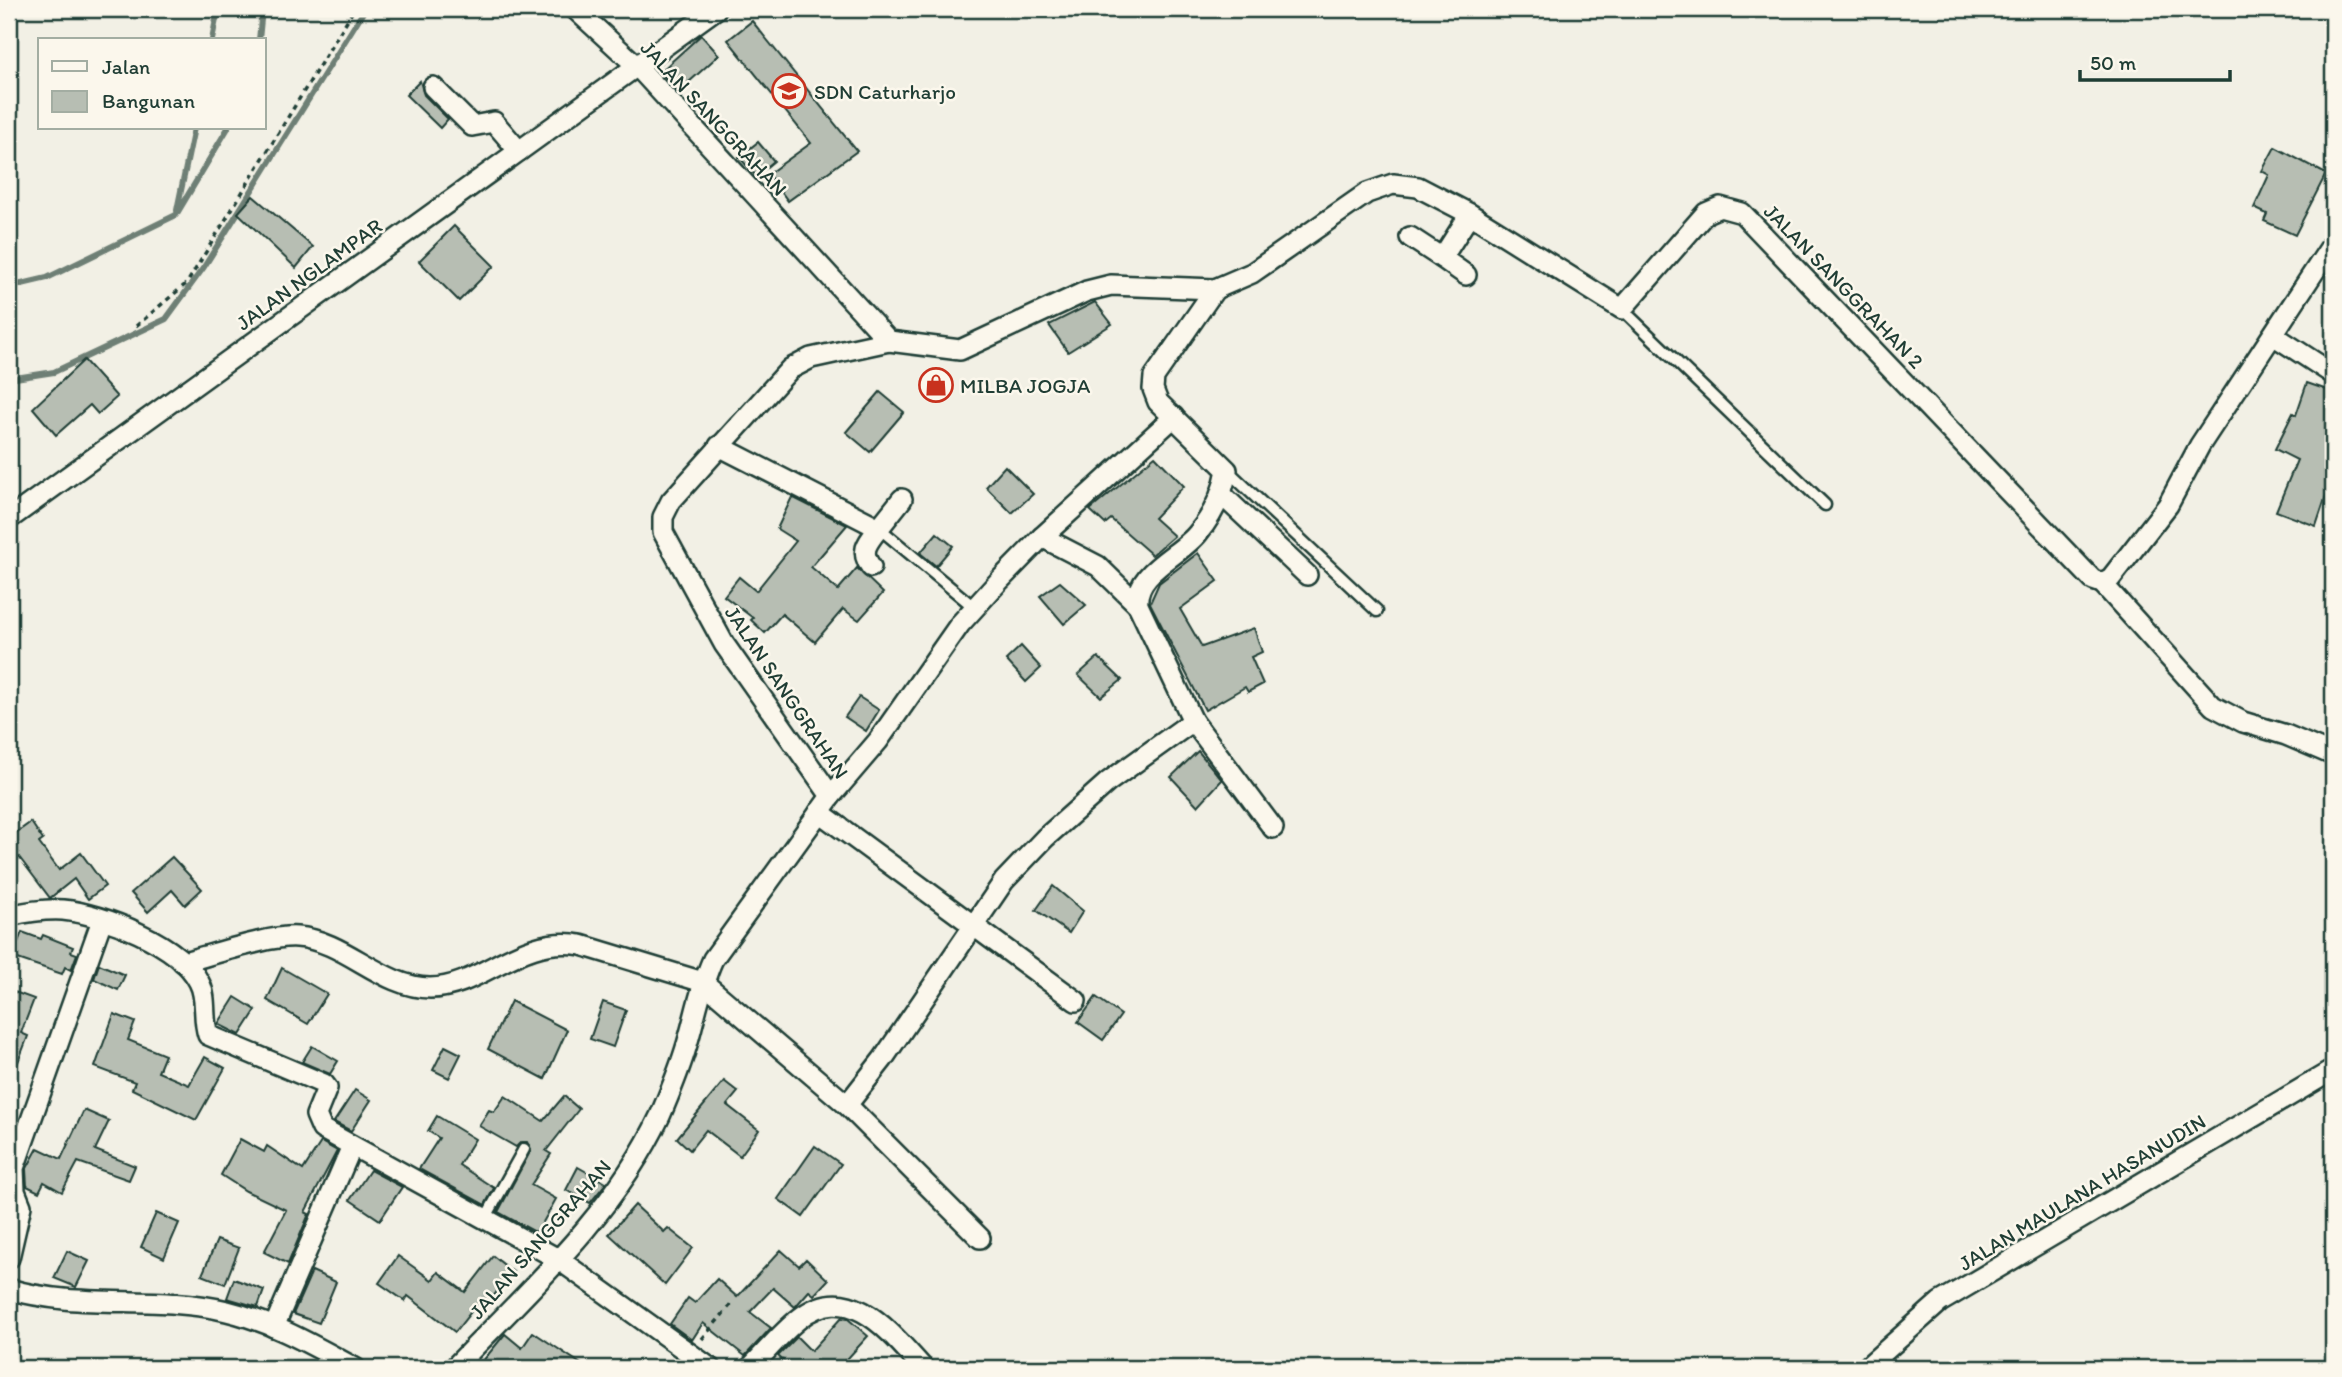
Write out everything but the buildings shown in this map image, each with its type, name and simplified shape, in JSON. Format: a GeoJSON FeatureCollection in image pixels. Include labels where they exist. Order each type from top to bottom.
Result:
{"type":"FeatureCollection","features":[{"type":"Feature","properties":{"kind":"street","name":"JALAN SANGGRAHAN"},"geometry":{"type":"LineString","coordinates":[[575,9],[637,66],[889,341]]}},
{"type":"Feature","properties":{"kind":"street","name":"JALAN NGLAMPAR"},"geometry":{"type":"LineString","coordinates":[[9,519],[716,9]]}},
{"type":"Feature","properties":{"kind":"street"},"geometry":{"type":"LineString","coordinates":[[433,87],[472,125],[494,122],[519,151]]}},
{"type":"Feature","properties":{"kind":"street"},"geometry":{"type":"LineString","coordinates":[[889,341],[960,350],[1087,291],[1111,285],[1215,289],[1252,273],[1367,193],[1393,184],[1418,187],[1470,214],[1622,310]]}},
{"type":"Feature","properties":{"kind":"street","name":"JALAN SANGGRAHAN 2"},"geometry":{"type":"LineString","coordinates":[[1622,310],[1706,212],[1720,207],[1742,213],[2093,580],[2102,583],[2213,706],[2243,722],[2286,735],[2333,755]]}},
{"type":"Feature","properties":{"kind":"street"},"geometry":{"type":"LineString","coordinates":[[1442,258],[1470,214]]}},
{"type":"Feature","properties":{"kind":"street"},"geometry":{"type":"LineString","coordinates":[[1410,237],[1466,275]]}},
{"type":"Feature","properties":{"kind":"street"},"geometry":{"type":"LineString","coordinates":[[2102,583],[2111,578],[2168,505],[2200,445],[2333,243]]}},
{"type":"Feature","properties":{"kind":"street"},"geometry":{"type":"LineString","coordinates":[[1138,605],[1139,587],[1145,579],[1198,534],[1221,494],[1227,470],[1158,402],[1153,389],[1154,377],[1215,289]]}},
{"type":"Feature","properties":{"kind":"street"},"geometry":{"type":"LineString","coordinates":[[2273,335],[2333,374]]}},
{"type":"Feature","properties":{"kind":"street","name":"JALAN SANGGRAHAN"},"geometry":{"type":"LineString","coordinates":[[454,1368],[558,1259],[626,1178],[660,1116],[685,1051],[702,982],[713,959],[825,804],[724,644],[663,532],[663,517],[671,501],[790,369],[811,358],[889,341]]}},
{"type":"Feature","properties":{"kind":"street"},"geometry":{"type":"LineString","coordinates":[[1076,1001],[974,927],[825,804],[878,741],[975,608],[1042,537],[1174,417]]}},
{"type":"Feature","properties":{"kind":"street"},"geometry":{"type":"LineString","coordinates":[[719,446],[878,528]]}},
{"type":"Feature","properties":{"kind":"street"},"geometry":{"type":"LineString","coordinates":[[1221,494],[1307,575]]}},
{"type":"Feature","properties":{"kind":"street"},"geometry":{"type":"LineString","coordinates":[[871,567],[864,558],[864,551],[878,528],[902,499]]}},
{"type":"Feature","properties":{"kind":"street"},"geometry":{"type":"LineString","coordinates":[[1042,537],[1098,566],[1138,605],[1194,721],[1273,828]]}},
{"type":"Feature","properties":{"kind":"street"},"geometry":{"type":"LineString","coordinates":[[847,1105],[883,1059],[1004,881],[1045,838],[1108,782],[1170,741],[1194,721]]}},
{"type":"Feature","properties":{"kind":"street"},"geometry":{"type":"LineString","coordinates":[[9,916],[61,910],[102,920],[155,940],[183,962],[199,981],[208,1035],[216,1041],[318,1078],[327,1088],[316,1115],[322,1129],[558,1259],[710,1368]]}},
{"type":"Feature","properties":{"kind":"street"},"geometry":{"type":"LineString","coordinates":[[9,1258],[21,1206],[15,1191],[14,1168],[102,920]]}},
{"type":"Feature","properties":{"kind":"street"},"geometry":{"type":"LineString","coordinates":[[183,962],[299,937],[324,943],[402,982],[433,988],[461,980],[518,953],[569,943],[702,982],[847,1105],[980,1238]]}},
{"type":"Feature","properties":{"kind":"street","name":"JALAN MAULANA HASANUDIN"},"geometry":{"type":"LineString","coordinates":[[1866,1368],[1940,1302],[2333,1070]]}},
{"type":"Feature","properties":{"kind":"street"},"geometry":{"type":"LineString","coordinates":[[274,1327],[352,1146]]}},
{"type":"Feature","properties":{"kind":"street"},"geometry":{"type":"LineString","coordinates":[[9,1289],[60,1300],[200,1307],[228,1311],[274,1327],[355,1368]]}},
{"type":"Feature","properties":{"kind":"street"},"geometry":{"type":"LineString","coordinates":[[750,1368],[799,1318],[826,1302],[846,1303],[861,1311],[900,1343],[923,1368]]}},
{"type":"Feature","properties":{"kind":"lane"},"geometry":{"type":"LineString","coordinates":[[1622,310],[1825,505]]}},
{"type":"Feature","properties":{"kind":"lane"},"geometry":{"type":"LineString","coordinates":[[1227,470],[1377,611]]}},
{"type":"Feature","properties":{"kind":"lane"},"geometry":{"type":"LineString","coordinates":[[878,528],[975,608]]}},
{"type":"Feature","properties":{"kind":"lane"},"geometry":{"type":"LineString","coordinates":[[485,1219],[524,1149]]}},
{"type":"Feature","properties":{"kind":"path"},"geometry":{"type":"LineString","coordinates":[[136,326],[187,283],[354,9]]}},
{"type":"Feature","properties":{"kind":"path"},"geometry":{"type":"LineString","coordinates":[[689,1354],[734,1301]]}},
{"type":"Feature","properties":{"kind":"waterway"},"geometry":{"type":"LineString","coordinates":[[212,38],[218,9]]}},
{"type":"Feature","properties":{"kind":"waterway"},"geometry":{"type":"LineString","coordinates":[[259,38],[262,9]]}},
{"type":"Feature","properties":{"kind":"waterway"},"geometry":{"type":"LineString","coordinates":[[9,379],[54,372],[166,319],[204,267],[365,9]]}},
{"type":"Feature","properties":{"kind":"waterway"},"geometry":{"type":"LineString","coordinates":[[177,210],[194,130]]}},
{"type":"Feature","properties":{"kind":"waterway"},"geometry":{"type":"LineString","coordinates":[[9,287],[47,278],[176,215],[227,130]]}},
{"type":"Feature","properties":{"kind":"place","name":"SDN Caturharjo"},"geometry":{"type":"Point","coordinates":[789,91]}},
{"type":"Feature","properties":{"kind":"place","name":"MILBA JOGJA"},"geometry":{"type":"Point","coordinates":[936,385]}}]}
